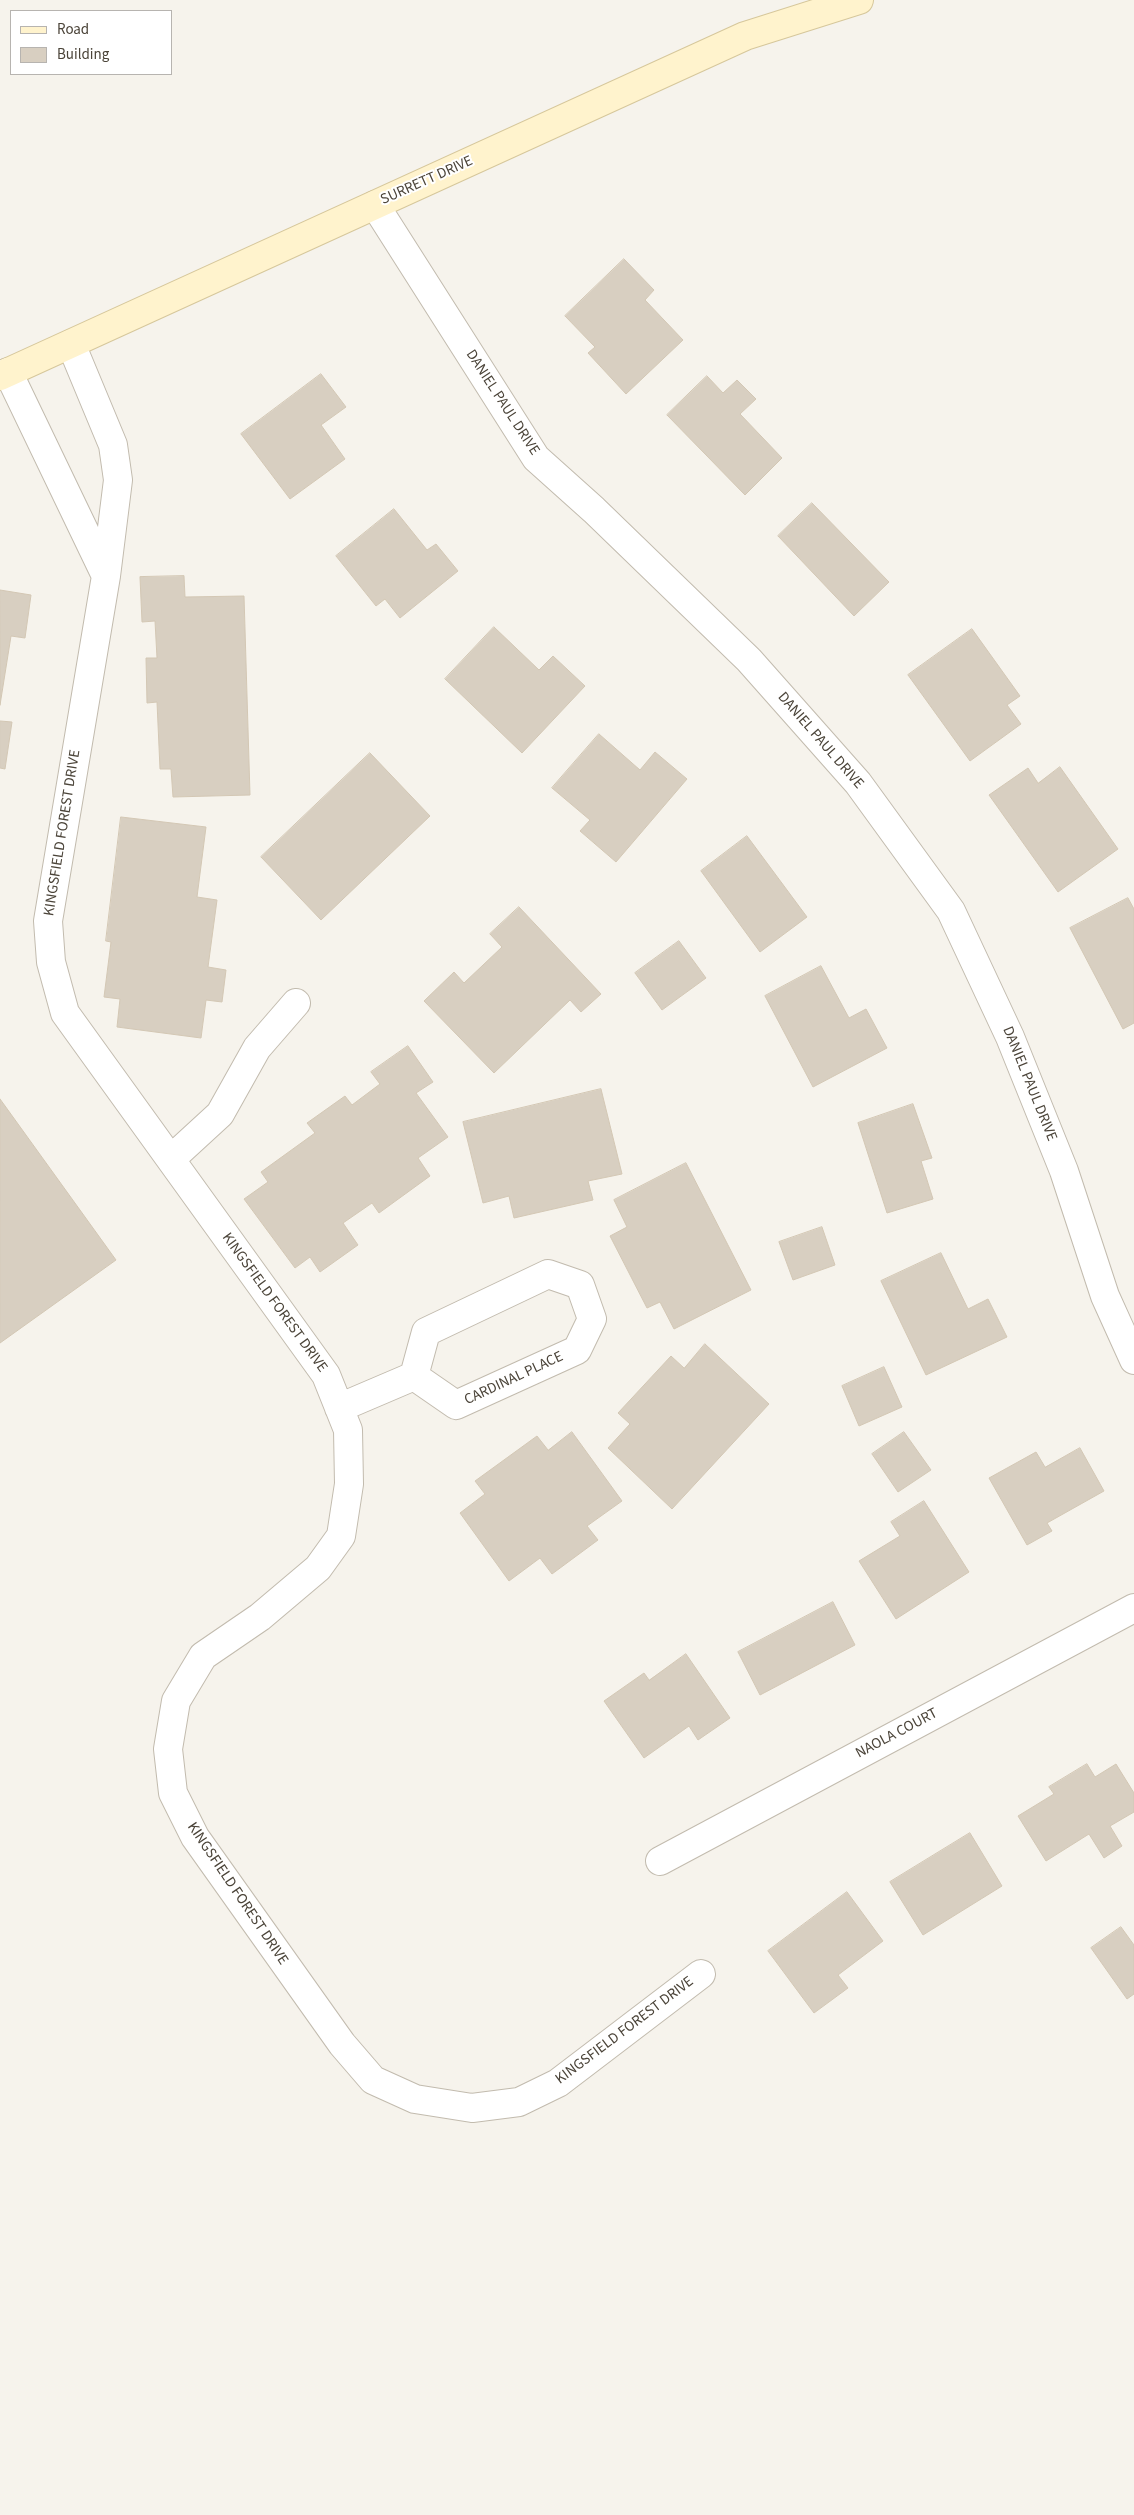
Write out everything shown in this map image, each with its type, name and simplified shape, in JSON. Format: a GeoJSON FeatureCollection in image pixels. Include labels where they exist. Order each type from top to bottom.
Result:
{"type":"FeatureCollection","features":[{"type":"Feature","properties":{"kind":"street","name":"SURRETT DRIVE"},"geometry":{"type":"LineString","coordinates":[[4,374],[745,36],[859,0]]}},
{"type":"Feature","properties":{"kind":"street","name":"DANIEL PAUL DRIVE"},"geometry":{"type":"LineString","coordinates":[[375,205],[536,458],[594,510],[749,660],[858,782],[951,912],[1010,1036],[1064,1171],[1105,1296],[1134,1360]]}},
{"type":"Feature","properties":{"kind":"street","name":"KINGSFIELD FOREST DRIVE"},"geometry":{"type":"LineString","coordinates":[[71,344],[113,445],[118,480],[106,576],[48,921],[51,962],[65,1013],[326,1376],[348,1430],[349,1484],[341,1536],[318,1568],[260,1617],[203,1656],[176,1701],[168,1749],[173,1794],[194,1836],[342,2044],[373,2080],[415,2099],[472,2108],[519,2102],[558,2083],[701,1974]]}},
{"type":"Feature","properties":{"kind":"street"},"geometry":{"type":"LineString","coordinates":[[4,374],[106,576]]}},
{"type":"Feature","properties":{"kind":"street"},"geometry":{"type":"LineString","coordinates":[[171,1159],[220,1114],[257,1048],[296,1004]]}},
{"type":"Feature","properties":{"kind":"street","name":"CARDINAL PLACE"},"geometry":{"type":"LineString","coordinates":[[548,1274],[580,1285],[592,1319],[576,1350],[456,1405],[414,1376],[426,1332],[548,1274]]}},
{"type":"Feature","properties":{"kind":"street"},"geometry":{"type":"LineString","coordinates":[[339,1408],[414,1376]]}},
{"type":"Feature","properties":{"kind":"street","name":"NAOLA COURT"},"geometry":{"type":"LineString","coordinates":[[660,1861],[1134,1608]]}},
{"type":"Feature","properties":{"kind":"building"},"geometry":{"type":"Polygon","coordinates":[[[624,259],[654,290],[645,300],[683,340],[626,394],[588,353],[595,347],[565,316],[624,259]]]}},
{"type":"Feature","properties":{"kind":"building"},"geometry":{"type":"Polygon","coordinates":[[[321,374],[346,407],[321,425],[345,459],[290,499],[241,434],[321,374]]]}},
{"type":"Feature","properties":{"kind":"building"},"geometry":{"type":"Polygon","coordinates":[[[707,376],[723,393],[737,380],[756,399],[740,414],[782,458],[745,495],[667,415],[707,376]]]}},
{"type":"Feature","properties":{"kind":"building"},"geometry":{"type":"Polygon","coordinates":[[[812,503],[889,582],[854,616],[778,536],[812,503]]]}},
{"type":"Feature","properties":{"kind":"building"},"geometry":{"type":"Polygon","coordinates":[[[394,509],[427,550],[436,544],[458,571],[400,618],[385,599],[376,606],[336,556],[394,509]]]}},
{"type":"Feature","properties":{"kind":"building"},"geometry":{"type":"Polygon","coordinates":[[[184,576],[185,597],[244,596],[250,795],[173,797],[171,769],[160,769],[157,702],[147,703],[146,658],[157,658],[155,621],[142,622],[140,577],[184,576]]]}},
{"type":"Feature","properties":{"kind":"building"},"geometry":{"type":"Polygon","coordinates":[[[0,590],[31,595],[25,638],[11,636],[0,705],[0,590]]]}},
{"type":"Feature","properties":{"kind":"building"},"geometry":{"type":"Polygon","coordinates":[[[494,627],[539,670],[553,656],[585,686],[522,753],[445,679],[494,627]]]}},
{"type":"Feature","properties":{"kind":"building"},"geometry":{"type":"Polygon","coordinates":[[[972,629],[1020,696],[1007,705],[1021,724],[970,761],[908,675],[972,629]]]}},
{"type":"Feature","properties":{"kind":"building"},"geometry":{"type":"Polygon","coordinates":[[[0,721],[12,722],[5,769],[0,768],[0,721]]]}},
{"type":"Feature","properties":{"kind":"building"},"geometry":{"type":"Polygon","coordinates":[[[599,734],[640,770],[655,752],[687,779],[616,862],[580,831],[590,820],[552,788],[599,734]]]}},
{"type":"Feature","properties":{"kind":"building"},"geometry":{"type":"Polygon","coordinates":[[[370,753],[430,816],[321,920],[261,857],[370,753]]]}},
{"type":"Feature","properties":{"kind":"building"},"geometry":{"type":"Polygon","coordinates":[[[1060,767],[1118,849],[1058,892],[989,795],[1028,768],[1038,783],[1060,767]]]}},
{"type":"Feature","properties":{"kind":"building"},"geometry":{"type":"Polygon","coordinates":[[[121,817],[206,827],[197,897],[217,900],[208,967],[226,970],[222,1002],[206,1000],[201,1038],[117,1027],[120,999],[104,997],[111,942],[106,941],[121,817]]]}},
{"type":"Feature","properties":{"kind":"building"},"geometry":{"type":"Polygon","coordinates":[[[747,836],[807,917],[760,952],[701,871],[747,836]]]}},
{"type":"Feature","properties":{"kind":"building"},"geometry":{"type":"Polygon","coordinates":[[[1128,898],[1134,909],[1134,1023],[1123,1029],[1070,928],[1128,898]]]}},
{"type":"Feature","properties":{"kind":"building"},"geometry":{"type":"Polygon","coordinates":[[[519,907],[601,994],[581,1012],[570,1000],[494,1073],[424,1001],[454,972],[464,983],[502,947],[490,934],[519,907]]]}},
{"type":"Feature","properties":{"kind":"building"},"geometry":{"type":"Polygon","coordinates":[[[679,941],[706,978],[662,1010],[635,973],[679,941]]]}},
{"type":"Feature","properties":{"kind":"building"},"geometry":{"type":"Polygon","coordinates":[[[821,966],[849,1018],[866,1009],[887,1048],[813,1087],[765,996],[821,966]]]}},
{"type":"Feature","properties":{"kind":"building"},"geometry":{"type":"Polygon","coordinates":[[[408,1046],[433,1082],[416,1093],[448,1137],[418,1158],[430,1176],[379,1213],[372,1203],[343,1223],[358,1245],[320,1272],[310,1257],[295,1268],[244,1199],[268,1182],[261,1172],[315,1133],[307,1123],[345,1096],[352,1105],[380,1084],[371,1072],[408,1046]]]}},
{"type":"Feature","properties":{"kind":"building"},"geometry":{"type":"Polygon","coordinates":[[[601,1089],[622,1174],[588,1181],[593,1200],[514,1218],[509,1196],[483,1203],[463,1122],[601,1089]]]}},
{"type":"Feature","properties":{"kind":"building"},"geometry":{"type":"Polygon","coordinates":[[[0,1099],[116,1260],[0,1343],[0,1099]]]}},
{"type":"Feature","properties":{"kind":"building"},"geometry":{"type":"Polygon","coordinates":[[[913,1104],[932,1158],[921,1161],[933,1199],[887,1213],[858,1123],[913,1104]]]}},
{"type":"Feature","properties":{"kind":"building"},"geometry":{"type":"Polygon","coordinates":[[[686,1163],[751,1290],[674,1329],[660,1302],[647,1308],[610,1236],[627,1227],[614,1200],[686,1163]]]}},
{"type":"Feature","properties":{"kind":"building"},"geometry":{"type":"Polygon","coordinates":[[[822,1227],[835,1265],[793,1280],[779,1242],[822,1227]]]}},
{"type":"Feature","properties":{"kind":"building"},"geometry":{"type":"Polygon","coordinates":[[[941,1253],[968,1309],[988,1299],[1007,1337],[926,1375],[881,1281],[941,1253]]]}},
{"type":"Feature","properties":{"kind":"building"},"geometry":{"type":"Polygon","coordinates":[[[705,1344],[769,1404],[672,1509],[608,1448],[630,1424],[618,1413],[671,1356],[684,1368],[705,1344]]]}},
{"type":"Feature","properties":{"kind":"building"},"geometry":{"type":"Polygon","coordinates":[[[884,1367],[902,1407],[859,1426],[842,1386],[884,1367]]]}},
{"type":"Feature","properties":{"kind":"building"},"geometry":{"type":"Polygon","coordinates":[[[572,1432],[622,1501],[587,1526],[598,1540],[552,1574],[540,1558],[509,1581],[460,1513],[485,1494],[475,1481],[537,1436],[548,1450],[572,1432]]]}},
{"type":"Feature","properties":{"kind":"building"},"geometry":{"type":"Polygon","coordinates":[[[904,1432],[931,1470],[898,1492],[872,1454],[904,1432]]]}},
{"type":"Feature","properties":{"kind":"building"},"geometry":{"type":"Polygon","coordinates":[[[1080,1448],[1104,1491],[1047,1523],[1052,1531],[1027,1545],[989,1478],[1036,1452],[1045,1467],[1080,1448]]]}},
{"type":"Feature","properties":{"kind":"building"},"geometry":{"type":"Polygon","coordinates":[[[924,1501],[969,1572],[896,1619],[859,1561],[900,1536],[891,1522],[924,1501]]]}},
{"type":"Feature","properties":{"kind":"building"},"geometry":{"type":"Polygon","coordinates":[[[833,1602],[855,1645],[760,1695],[738,1652],[833,1602]]]}},
{"type":"Feature","properties":{"kind":"building"},"geometry":{"type":"Polygon","coordinates":[[[686,1654],[730,1718],[698,1740],[689,1726],[644,1758],[604,1701],[644,1673],[649,1680],[686,1654]]]}},
{"type":"Feature","properties":{"kind":"building"},"geometry":{"type":"Polygon","coordinates":[[[1087,1764],[1095,1777],[1116,1764],[1134,1793],[1134,1812],[1110,1826],[1122,1846],[1104,1858],[1089,1834],[1046,1861],[1018,1816],[1054,1794],[1049,1787],[1087,1764]]]}},
{"type":"Feature","properties":{"kind":"building"},"geometry":{"type":"Polygon","coordinates":[[[970,1833],[1002,1886],[923,1935],[890,1882],[970,1833]]]}},
{"type":"Feature","properties":{"kind":"building"},"geometry":{"type":"Polygon","coordinates":[[[847,1892],[883,1941],[838,1975],[848,1988],[814,2013],[768,1951],[847,1892]]]}},
{"type":"Feature","properties":{"kind":"building"},"geometry":{"type":"Polygon","coordinates":[[[1121,1927],[1134,1945],[1134,1994],[1127,1999],[1091,1948],[1121,1927]]]}}]}
